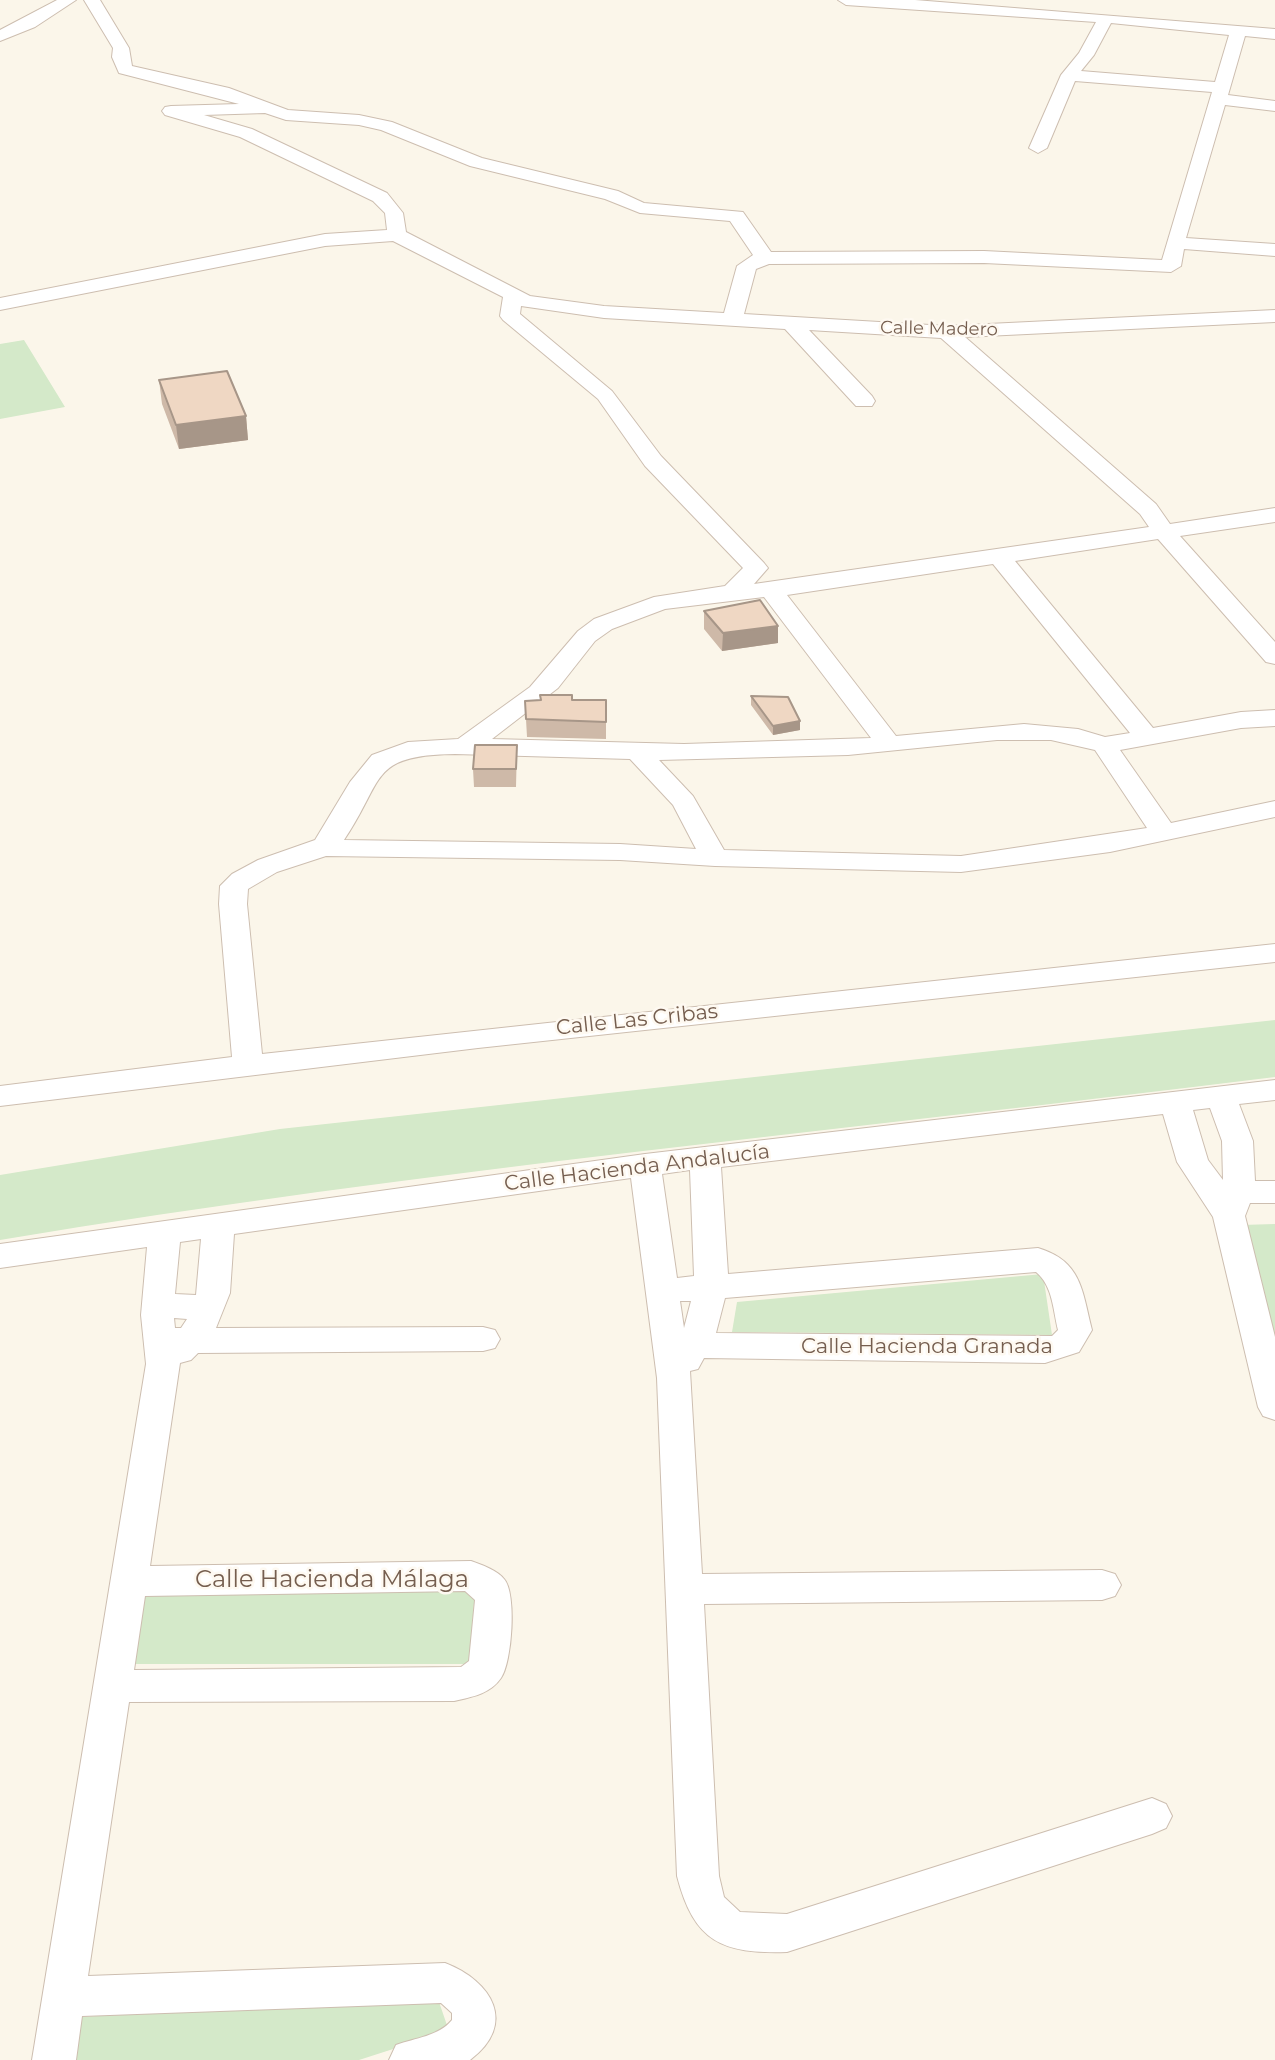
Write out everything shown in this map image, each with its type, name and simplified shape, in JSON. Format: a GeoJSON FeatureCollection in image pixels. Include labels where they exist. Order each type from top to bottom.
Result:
{"type":"FeatureCollection","features":[{"type":"Feature","properties":{"kind":"street"},"geometry":{"type":"LineString","coordinates":[[0,36],[29,24],[68,0]]}},
{"type":"Feature","properties":{"kind":"street"},"geometry":{"type":"LineString","coordinates":[[92,0],[121,48],[120,57],[125,69],[223,92],[286,115],[386,125],[476,162],[611,195],[631,205],[672,212],[736,216],[765,258]]}},
{"type":"Feature","properties":{"kind":"street"},"geometry":{"type":"LineString","coordinates":[[846,0],[1107,18],[1275,34]]}},
{"type":"Feature","properties":{"kind":"street"},"geometry":{"type":"LineString","coordinates":[[1038,148],[1069,75],[1086,55],[1107,18]]}},
{"type":"Feature","properties":{"kind":"street"},"geometry":{"type":"LineString","coordinates":[[733,320],[747,266],[765,258],[984,257],[1171,266],[1175,243],[1239,30]]}},
{"type":"Feature","properties":{"kind":"street"},"geometry":{"type":"LineString","coordinates":[[1069,75],[1220,94],[1275,106]]}},
{"type":"Feature","properties":{"kind":"street"},"geometry":{"type":"LineString","coordinates":[[0,304],[325,240],[396,235],[397,219],[391,204],[380,197],[246,133],[171,111],[265,108]]}},
{"type":"Feature","properties":{"kind":"street","name":"Calle Madero"},"geometry":{"type":"LineString","coordinates":[[396,235],[526,301],[604,312],[947,332],[1275,316]]}},
{"type":"Feature","properties":{"kind":"street"},"geometry":{"type":"LineString","coordinates":[[1175,243],[1275,250]]}},
{"type":"Feature","properties":{"kind":"street"},"geometry":{"type":"LineString","coordinates":[[513,295],[510,316],[605,395],[653,461],[756,568],[732,592]]}},
{"type":"Feature","properties":{"kind":"street"},"geometry":{"type":"LineString","coordinates":[[791,323],[864,401]]}},
{"type":"Feature","properties":{"kind":"street"},"geometry":{"type":"LineString","coordinates":[[947,332],[1149,509],[1163,531],[1275,657]]}},
{"type":"Feature","properties":{"kind":"street"},"geometry":{"type":"LineString","coordinates":[[463,748],[548,684],[585,638],[602,624],[660,605],[732,592],[771,590],[1274,516]]}},
{"type":"Feature","properties":{"kind":"street"},"geometry":{"type":"LineString","coordinates":[[999,556],[1146,736]]}},
{"type":"Feature","properties":{"kind":"street"},"geometry":{"type":"LineString","coordinates":[[771,590],[889,744]]}},
{"type":"Feature","properties":{"kind":"street"},"geometry":{"type":"LineString","coordinates":[[1104,745],[1241,720],[1275,718]]}},
{"type":"Feature","properties":{"kind":"street"},"geometry":{"type":"LineString","coordinates":[[324,848],[376,763],[383,758],[410,750],[463,748],[638,752],[889,744],[974,733],[1039,732],[1082,736],[1104,745],[1165,834]]}},
{"type":"Feature","properties":{"kind":"street"},"geometry":{"type":"LineString","coordinates":[[638,752],[684,802],[715,858]]}},
{"type":"Feature","properties":{"kind":"street"},"geometry":{"type":"LineString","coordinates":[[248,1064],[234,887],[246,875],[324,848],[620,852],[715,858],[961,864],[1028,857],[1165,834],[1275,809]]}},
{"type":"Feature","properties":{"kind":"street","name":"Calle Las Cribas"},"geometry":{"type":"LineString","coordinates":[[0,1096],[248,1064],[686,1014],[1275,953]]}},
{"type":"Feature","properties":{"kind":"street","name":"Calle Hacienda Andalucía"},"geometry":{"type":"LineString","coordinates":[[0,1256],[645,1165],[705,1160],[1275,1090]]}},
{"type":"Feature","properties":{"kind":"street"},"geometry":{"type":"LineString","coordinates":[[1220,1096],[1236,1130],[1230,1190],[1275,1405]]}},
{"type":"Feature","properties":{"kind":"street"},"geometry":{"type":"LineString","coordinates":[[1176,1101],[1182,1132],[1193,1162],[1230,1190],[1275,1192]]}},
{"type":"Feature","properties":{"kind":"street"},"geometry":{"type":"LineString","coordinates":[[680,1356],[713,1287],[705,1160]]}},
{"type":"Feature","properties":{"kind":"street"},"geometry":{"type":"LineString","coordinates":[[1193,1162],[1230,1190]]}},
{"type":"Feature","properties":{"kind":"street"},"geometry":{"type":"LineString","coordinates":[[645,1165],[662,1291],[680,1356],[684,1589],[698,1876],[702,1899],[714,1920],[727,1928],[749,1934],[787,1933],[1152,1816]]}},
{"type":"Feature","properties":{"kind":"street"},"geometry":{"type":"LineString","coordinates":[[170,1349],[210,1307],[218,1280],[218,1224]]}},
{"type":"Feature","properties":{"kind":"street"},"geometry":{"type":"LineString","coordinates":[[54,2060],[130,1581],[170,1349],[158,1306],[160,1266],[166,1231]]}},
{"type":"Feature","properties":{"kind":"street","name":"Calle Hacienda Granada"},"geometry":{"type":"LineString","coordinates":[[662,1291],[1038,1260],[1048,1262],[1059,1273],[1075,1330],[1073,1337],[1063,1347],[1045,1350],[680,1356]]}},
{"type":"Feature","properties":{"kind":"street"},"geometry":{"type":"LineString","coordinates":[[158,1306],[210,1307]]}},
{"type":"Feature","properties":{"kind":"street"},"geometry":{"type":"LineString","coordinates":[[170,1349],[483,1339]]}},
{"type":"Feature","properties":{"kind":"street","name":"Calle Hacienda Málaga"},"geometry":{"type":"LineString","coordinates":[[113,1686],[454,1685],[472,1681],[487,1668],[494,1600],[491,1589],[484,1581],[471,1576],[130,1581]]}},
{"type":"Feature","properties":{"kind":"street"},"geometry":{"type":"LineString","coordinates":[[684,1589],[1102,1585]]}},
{"type":"Feature","properties":{"kind":"street"},"geometry":{"type":"LineString","coordinates":[[63,1997],[444,1983],[460,1989],[469,1997],[474,2012],[467,2036],[453,2046],[411,2060]]}},
{"type":"Feature","properties":{"kind":"green space"},"geometry":{"type":"Polygon","coordinates":[[[24,340],[65,407],[0,419],[0,344],[24,340]]]}},
{"type":"Feature","properties":{"kind":"green space"},"geometry":{"type":"Polygon","coordinates":[[[1275,1020],[1275,1077],[477,1171],[0,1240],[0,1175],[280,1129],[1275,1020]]]}},
{"type":"Feature","properties":{"kind":"green space"},"geometry":{"type":"Polygon","coordinates":[[[1275,1224],[1275,1350],[1241,1225],[1275,1224]]]}},
{"type":"Feature","properties":{"kind":"green space"},"geometry":{"type":"Polygon","coordinates":[[[1043,1274],[1052,1335],[732,1332],[737,1302],[1043,1274]]]}},
{"type":"Feature","properties":{"kind":"green space"},"geometry":{"type":"Polygon","coordinates":[[[475,1591],[469,1664],[128,1664],[143,1595],[475,1591]]]}},
{"type":"Feature","properties":{"kind":"green space"},"geometry":{"type":"Polygon","coordinates":[[[439,2002],[449,2031],[359,2060],[75,2060],[75,2017],[439,2002]]]}},
{"type":"Feature","properties":{"kind":"building"},"geometry":{"type":"Polygon","coordinates":[[[227,371],[246,416],[176,425],[159,380],[227,371]]]}},
{"type":"Feature","properties":{"kind":"building"},"geometry":{"type":"Polygon","coordinates":[[[760,600],[778,626],[723,633],[704,611],[760,600]]]}},
{"type":"Feature","properties":{"kind":"building"},"geometry":{"type":"Polygon","coordinates":[[[540,695],[572,695],[572,700],[606,700],[606,722],[526,719],[525,701],[541,700],[540,695]]]}},
{"type":"Feature","properties":{"kind":"building"},"geometry":{"type":"Polygon","coordinates":[[[751,696],[788,697],[800,721],[773,726],[751,696]]]}},
{"type":"Feature","properties":{"kind":"building"},"geometry":{"type":"Polygon","coordinates":[[[475,745],[517,745],[516,769],[473,769],[475,745]]]}}]}
